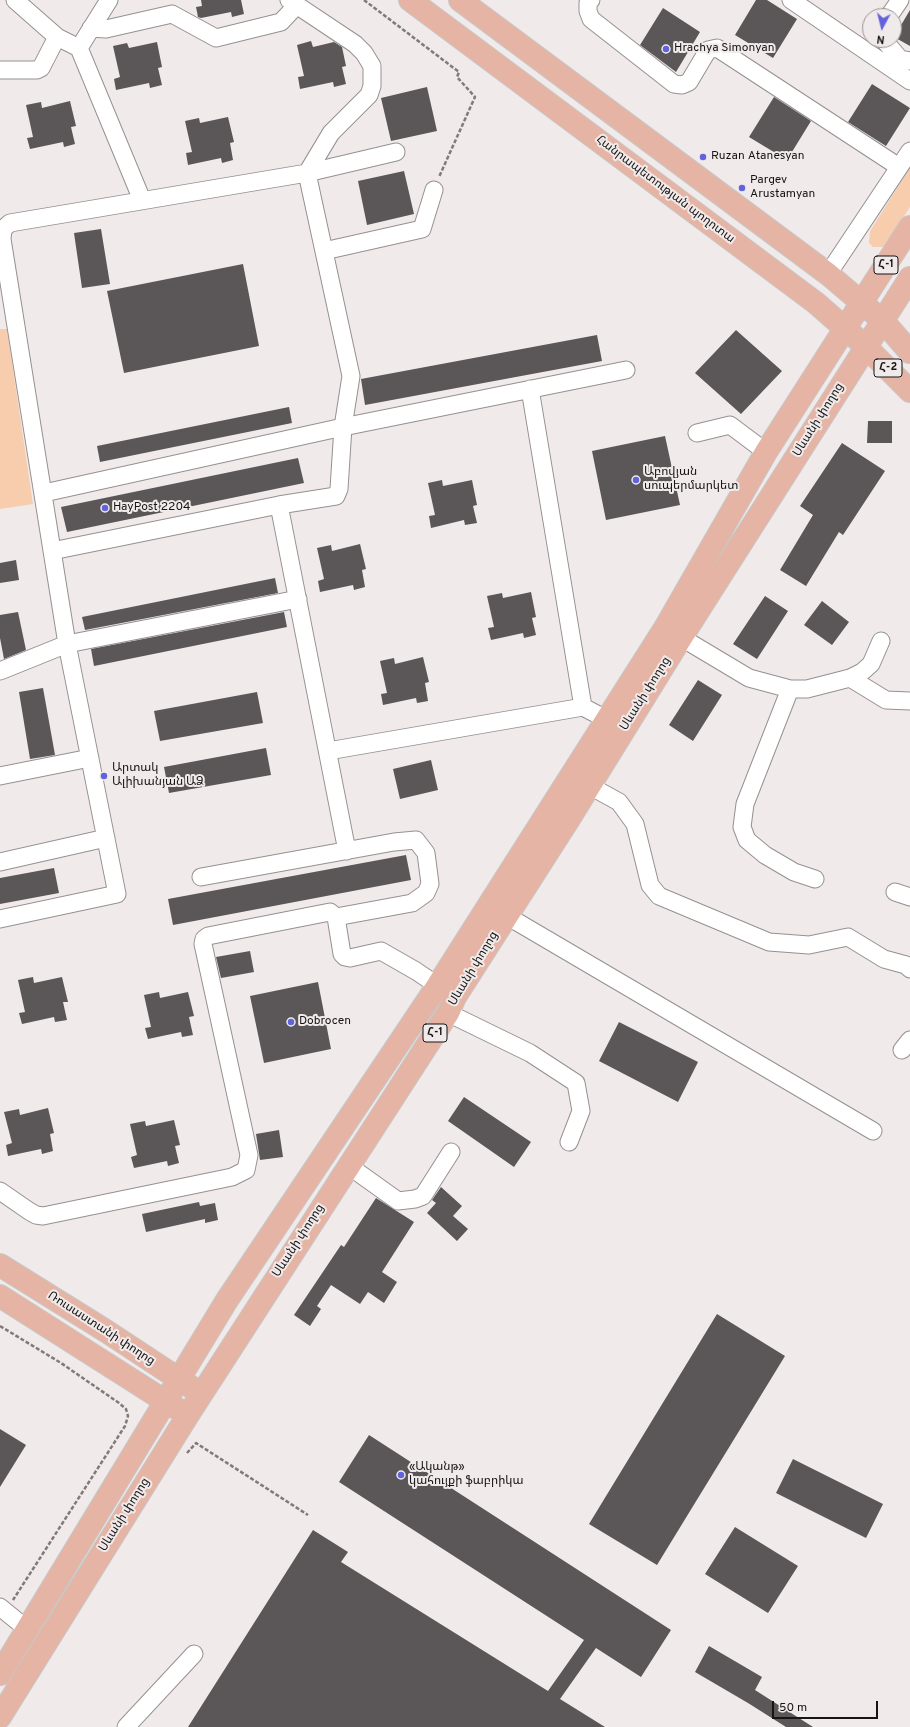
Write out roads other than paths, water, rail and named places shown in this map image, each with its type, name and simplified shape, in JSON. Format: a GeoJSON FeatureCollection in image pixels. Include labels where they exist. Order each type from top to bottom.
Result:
{"type":"FeatureCollection","features":[{"type":"Feature","properties":{"kind":"main road","name":"Հանրապետության պողոտա"},"geometry":{"type":"LineString","coordinates":[[410,0],[816,303],[866,346],[910,391]]}},
{"type":"Feature","properties":{"kind":"main road"},"geometry":{"type":"LineString","coordinates":[[460,0],[828,274],[862,302]]}},
{"type":"Feature","properties":{"kind":"main road","name":"Հ-1"},"geometry":{"type":"LineString","coordinates":[[862,302],[910,226]]}},
{"type":"Feature","properties":{"kind":"main road","name":"Հ-1"},"geometry":{"type":"LineString","coordinates":[[883,321],[910,278]]}},
{"type":"Feature","properties":{"kind":"main road","name":"Սևանի փողոց"},"geometry":{"type":"LineString","coordinates":[[0,1674],[165,1400],[272,1231],[507,916],[590,786],[673,633],[766,452],[862,302]]}},
{"type":"Feature","properties":{"kind":"main road","name":"Հ-2"},"geometry":{"type":"LineString","coordinates":[[862,302],[883,321],[910,352]]}},
{"type":"Feature","properties":{"kind":"main road","name":"Սևանի փողոց"},"geometry":{"type":"LineString","coordinates":[[0,1717],[188,1415],[349,1166],[447,998],[606,719],[673,633],[883,321]]}},
{"type":"Feature","properties":{"kind":"main road","name":"Ռուսաստանի փողոց"},"geometry":{"type":"LineString","coordinates":[[0,1265],[106,1331],[202,1394]]}},
{"type":"Feature","properties":{"kind":"main road"},"geometry":{"type":"LineString","coordinates":[[0,1296],[188,1415]]}},
{"type":"Feature","properties":{"kind":"street"},"geometry":{"type":"LineString","coordinates":[[15,0],[57,37],[79,48],[142,200]]}},
{"type":"Feature","properties":{"kind":"street"},"geometry":{"type":"LineString","coordinates":[[79,48],[109,0]]}},
{"type":"Feature","properties":{"kind":"street"},"geometry":{"type":"LineString","coordinates":[[591,0],[588,3],[588,11],[591,18],[674,84],[682,85],[689,82],[708,50],[717,48],[900,167]]}},
{"type":"Feature","properties":{"kind":"street"},"geometry":{"type":"LineString","coordinates":[[792,0],[902,64]]}},
{"type":"Feature","properties":{"kind":"street"},"geometry":{"type":"LineString","coordinates":[[52,551],[279,505],[336,496],[339,489],[343,427],[351,376],[308,173],[331,133],[369,95],[372,86],[372,66],[364,53],[355,44],[293,3],[281,22],[216,38],[172,14],[106,29],[91,28]]}},
{"type":"Feature","properties":{"kind":"street"},"geometry":{"type":"LineString","coordinates":[[0,70],[37,70],[41,68],[57,37]]}},
{"type":"Feature","properties":{"kind":"street"},"geometry":{"type":"LineString","coordinates":[[890,48],[902,64],[910,82]]}},
{"type":"Feature","properties":{"kind":"street"},"geometry":{"type":"LineString","coordinates":[[828,274],[910,151]]}},
{"type":"Feature","properties":{"kind":"street"},"geometry":{"type":"LineString","coordinates":[[0,919],[117,894],[67,644],[44,493],[2,239],[3,229],[10,223],[308,173],[396,152]]}},
{"type":"Feature","properties":{"kind":"street"},"geometry":{"type":"LineString","coordinates":[[324,251],[422,228],[434,190]]}},
{"type":"Feature","properties":{"kind":"street"},"geometry":{"type":"LineString","coordinates":[[44,493],[343,427],[626,370]]}},
{"type":"Feature","properties":{"kind":"street"},"geometry":{"type":"LineString","coordinates":[[530,389],[583,707]]}},
{"type":"Feature","properties":{"kind":"street"},"geometry":{"type":"LineString","coordinates":[[697,433],[730,425],[766,452]]}},
{"type":"Feature","properties":{"kind":"street"},"geometry":{"type":"LineString","coordinates":[[279,505],[347,851]]}},
{"type":"Feature","properties":{"kind":"street"},"geometry":{"type":"LineString","coordinates":[[0,671],[67,644],[298,599]]}},
{"type":"Feature","properties":{"kind":"street"},"geometry":{"type":"LineString","coordinates":[[673,633],[749,678],[790,689],[807,689],[850,678],[862,672],[871,664],[881,642]]}},
{"type":"Feature","properties":{"kind":"street"},"geometry":{"type":"LineString","coordinates":[[850,678],[886,700],[910,701]]}},
{"type":"Feature","properties":{"kind":"street"},"geometry":{"type":"LineString","coordinates":[[790,689],[745,804],[742,827],[747,840],[765,855],[794,872],[815,879]]}},
{"type":"Feature","properties":{"kind":"street"},"geometry":{"type":"LineString","coordinates":[[328,751],[583,707],[606,719]]}},
{"type":"Feature","properties":{"kind":"street"},"geometry":{"type":"LineString","coordinates":[[0,776],[90,758]]}},
{"type":"Feature","properties":{"kind":"street"},"geometry":{"type":"LineString","coordinates":[[590,786],[619,802],[635,824],[650,885],[660,896],[769,942],[808,945],[848,937],[884,959],[906,965],[910,969]]}},
{"type":"Feature","properties":{"kind":"street"},"geometry":{"type":"LineString","coordinates":[[0,862],[106,838]]}},
{"type":"Feature","properties":{"kind":"street"},"geometry":{"type":"LineString","coordinates":[[201,877],[394,842],[416,840],[426,853],[430,884],[426,893],[412,903],[336,917]]}},
{"type":"Feature","properties":{"kind":"street"},"geometry":{"type":"LineString","coordinates":[[0,1191],[29,1211],[36,1215],[43,1216],[232,1178],[246,1170],[249,1155],[203,944],[204,939],[208,936],[330,912],[336,917],[342,954],[345,957],[350,958],[381,951],[447,998],[576,1084],[581,1111],[569,1142]]}},
{"type":"Feature","properties":{"kind":"street"},"geometry":{"type":"LineString","coordinates":[[507,916],[873,1131]]}},
{"type":"Feature","properties":{"kind":"street"},"geometry":{"type":"LineString","coordinates":[[349,1166],[398,1201],[415,1199],[422,1196],[451,1152]]}},
{"type":"Feature","properties":{"kind":"street"},"geometry":{"type":"LineString","coordinates":[[3,1609],[27,1629]]}},
{"type":"Feature","properties":{"kind":"street"},"geometry":{"type":"LineString","coordinates":[[126,1727],[194,1654]]}},
{"type":"Feature","properties":{"kind":"place","name":"Hrachya Simonyan"},"geometry":{"type":"Point","coordinates":[666,49]}},
{"type":"Feature","properties":{"kind":"place","name":"Ruzan Atanesyan"},"geometry":{"type":"Point","coordinates":[703,157]}},
{"type":"Feature","properties":{"kind":"place","name":"Pargev Arustamyan"},"geometry":{"type":"Point","coordinates":[742,188]}},
{"type":"Feature","properties":{"kind":"place","name":"Աբովյան սուպերմարկետ"},"geometry":{"type":"Point","coordinates":[636,480]}},
{"type":"Feature","properties":{"kind":"place","name":"HayPost 2204"},"geometry":{"type":"Point","coordinates":[105,508]}},
{"type":"Feature","properties":{"kind":"place","name":"Արտակ Ալիխանյան ԱՁ"},"geometry":{"type":"Point","coordinates":[104,776]}},
{"type":"Feature","properties":{"kind":"place","name":"Dobrocen"},"geometry":{"type":"Point","coordinates":[291,1022]}},
{"type":"Feature","properties":{"kind":"place","name":"«Ականթ» կահույքի ֆաբրիկա"},"geometry":{"type":"Point","coordinates":[401,1475]}}]}
